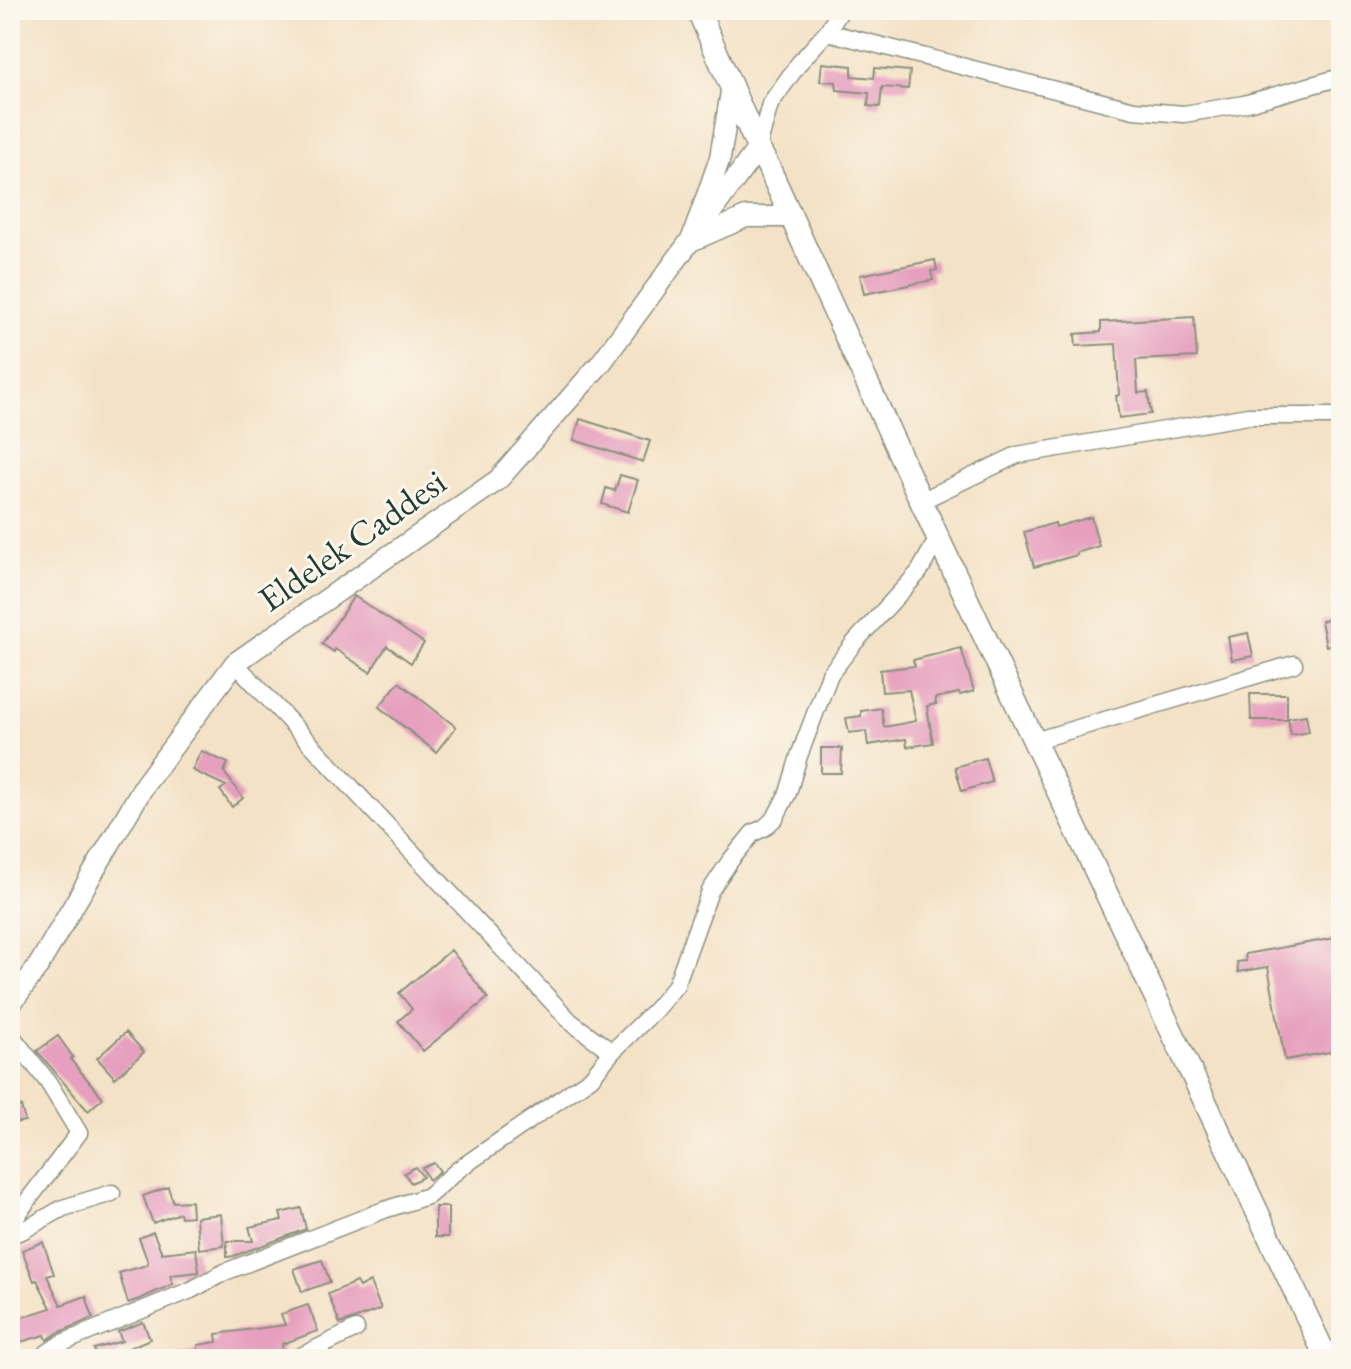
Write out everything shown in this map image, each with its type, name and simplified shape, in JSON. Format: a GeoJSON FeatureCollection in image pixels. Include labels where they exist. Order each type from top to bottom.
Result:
{"type":"FeatureCollection","features":[{"type":"Feature","properties":{"kind":"main road"},"geometry":{"type":"LineString","coordinates":[[698,10],[758,148],[938,538],[1327,1359]]}},
{"type":"Feature","properties":{"kind":"street"},"geometry":{"type":"LineString","coordinates":[[758,148],[770,104],[841,10]]}},
{"type":"Feature","properties":{"kind":"street"},"geometry":{"type":"LineString","coordinates":[[827,32],[1134,110],[1184,114],[1244,104],[1341,77]]}},
{"type":"Feature","properties":{"kind":"street"},"geometry":{"type":"LineString","coordinates":[[691,241],[720,158],[732,86]]}},
{"type":"Feature","properties":{"kind":"street","name":"Eldelek Caddesi"},"geometry":{"type":"LineString","coordinates":[[10,1005],[37,968],[145,784],[235,663],[498,480],[601,363],[758,148]]}},
{"type":"Feature","properties":{"kind":"street"},"geometry":{"type":"LineString","coordinates":[[691,241],[746,217],[792,217]]}},
{"type":"Feature","properties":{"kind":"street"},"geometry":{"type":"LineString","coordinates":[[921,501],[1017,455],[1248,416],[1341,416]]}},
{"type":"Feature","properties":{"kind":"street"},"geometry":{"type":"LineString","coordinates":[[38,1359],[62,1343],[191,1290],[225,1272],[428,1196],[459,1169],[591,1078],[676,985],[710,891],[753,833],[775,818],[788,793],[830,674],[919,572],[938,538]]}},
{"type":"Feature","properties":{"kind":"street"},"geometry":{"type":"LineString","coordinates":[[235,663],[571,1022],[612,1052]]}},
{"type":"Feature","properties":{"kind":"street"},"geometry":{"type":"LineString","coordinates":[[1034,741],[1294,664]]}},
{"type":"Feature","properties":{"kind":"street"},"geometry":{"type":"LineString","coordinates":[[10,1034],[48,1082],[79,1133],[10,1227]]}},
{"type":"Feature","properties":{"kind":"street"},"geometry":{"type":"LineString","coordinates":[[10,1235],[63,1208],[112,1193]]}},
{"type":"Feature","properties":{"kind":"street"},"geometry":{"type":"LineString","coordinates":[[295,1359],[356,1329]]}},
{"type":"Feature","properties":{"kind":"building"},"geometry":{"type":"Polygon","coordinates":[[[822,63],[852,66],[852,76],[874,78],[875,68],[910,71],[908,89],[882,87],[880,107],[868,106],[869,93],[837,90],[836,82],[820,81],[822,63]]]}},
{"type":"Feature","properties":{"kind":"building"},"geometry":{"type":"Polygon","coordinates":[[[935,260],[937,270],[931,271],[933,280],[864,294],[860,275],[935,260]]]}},
{"type":"Feature","properties":{"kind":"building"},"geometry":{"type":"Polygon","coordinates":[[[1194,317],[1197,357],[1136,360],[1138,393],[1148,392],[1151,414],[1119,418],[1116,344],[1076,346],[1075,334],[1101,332],[1101,322],[1194,317]]]}},
{"type":"Feature","properties":{"kind":"building"},"geometry":{"type":"Polygon","coordinates":[[[580,419],[650,441],[643,462],[574,440],[580,419]]]}},
{"type":"Feature","properties":{"kind":"building"},"geometry":{"type":"Polygon","coordinates":[[[620,475],[638,480],[628,512],[602,504],[606,488],[615,491],[620,475]]]}},
{"type":"Feature","properties":{"kind":"building"},"geometry":{"type":"Polygon","coordinates":[[[1091,517],[1099,546],[1034,567],[1024,532],[1091,517]]]}},
{"type":"Feature","properties":{"kind":"building"},"geometry":{"type":"Polygon","coordinates":[[[354,596],[424,643],[411,663],[387,646],[370,672],[322,644],[354,596]]]}},
{"type":"Feature","properties":{"kind":"building"},"geometry":{"type":"Polygon","coordinates":[[[1341,617],[1341,642],[1326,646],[1321,621],[1341,617]]]}},
{"type":"Feature","properties":{"kind":"building"},"geometry":{"type":"Polygon","coordinates":[[[1248,633],[1253,656],[1232,660],[1228,637],[1248,633]]]}},
{"type":"Feature","properties":{"kind":"building"},"geometry":{"type":"Polygon","coordinates":[[[961,648],[974,691],[935,698],[936,704],[927,706],[933,743],[907,747],[906,739],[868,745],[866,731],[849,733],[846,718],[861,716],[861,711],[881,708],[884,727],[916,721],[909,690],[882,692],[880,670],[915,666],[913,660],[961,648]]]}},
{"type":"Feature","properties":{"kind":"building"},"geometry":{"type":"Polygon","coordinates":[[[399,682],[456,727],[436,752],[379,707],[399,682]]]}},
{"type":"Feature","properties":{"kind":"building"},"geometry":{"type":"Polygon","coordinates":[[[1250,694],[1287,694],[1287,720],[1251,720],[1250,694]]]}},
{"type":"Feature","properties":{"kind":"building"},"geometry":{"type":"Polygon","coordinates":[[[1306,715],[1309,732],[1291,735],[1288,718],[1306,715]]]}},
{"type":"Feature","properties":{"kind":"building"},"geometry":{"type":"Polygon","coordinates":[[[821,748],[842,748],[841,773],[821,773],[821,748]]]}},
{"type":"Feature","properties":{"kind":"building"},"geometry":{"type":"Polygon","coordinates":[[[201,751],[228,763],[224,772],[243,798],[232,807],[220,790],[226,786],[192,770],[201,751]]]}},
{"type":"Feature","properties":{"kind":"building"},"geometry":{"type":"Polygon","coordinates":[[[985,758],[992,782],[962,791],[955,767],[985,758]]]}},
{"type":"Feature","properties":{"kind":"building"},"geometry":{"type":"Polygon","coordinates":[[[1341,937],[1341,1050],[1285,1060],[1268,967],[1238,972],[1237,962],[1246,961],[1245,954],[1341,937]]]}},
{"type":"Feature","properties":{"kind":"building"},"geometry":{"type":"Polygon","coordinates":[[[451,950],[488,998],[423,1051],[398,1021],[412,1009],[399,993],[451,950]]]}},
{"type":"Feature","properties":{"kind":"building"},"geometry":{"type":"Polygon","coordinates":[[[126,1032],[144,1052],[115,1078],[97,1058],[126,1032]]]}},
{"type":"Feature","properties":{"kind":"building"},"geometry":{"type":"Polygon","coordinates":[[[58,1036],[73,1057],[70,1059],[103,1098],[88,1111],[37,1051],[58,1036]]]}},
{"type":"Feature","properties":{"kind":"building"},"geometry":{"type":"Polygon","coordinates":[[[21,1106],[25,1121],[14,1123],[11,1108],[21,1106]]]}},
{"type":"Feature","properties":{"kind":"building"},"geometry":{"type":"Polygon","coordinates":[[[434,1163],[440,1171],[429,1180],[422,1168],[434,1163]]]}},
{"type":"Feature","properties":{"kind":"building"},"geometry":{"type":"Polygon","coordinates":[[[415,1167],[423,1177],[411,1183],[404,1173],[415,1167]]]}},
{"type":"Feature","properties":{"kind":"building"},"geometry":{"type":"Polygon","coordinates":[[[168,1187],[173,1202],[191,1201],[192,1216],[181,1217],[180,1213],[153,1223],[143,1196],[168,1187]]]}},
{"type":"Feature","properties":{"kind":"building"},"geometry":{"type":"Polygon","coordinates":[[[435,1207],[448,1207],[448,1237],[435,1237],[435,1207]]]}},
{"type":"Feature","properties":{"kind":"building"},"geometry":{"type":"Polygon","coordinates":[[[301,1208],[306,1229],[227,1257],[227,1241],[253,1241],[249,1227],[282,1220],[280,1213],[301,1208]]]}},
{"type":"Feature","properties":{"kind":"building"},"geometry":{"type":"Polygon","coordinates":[[[221,1214],[224,1246],[199,1249],[196,1217],[221,1214]]]}},
{"type":"Feature","properties":{"kind":"building"},"geometry":{"type":"Polygon","coordinates":[[[153,1232],[162,1253],[196,1249],[199,1272],[170,1275],[173,1284],[128,1303],[119,1273],[147,1265],[139,1238],[153,1232]]]}},
{"type":"Feature","properties":{"kind":"building"},"geometry":{"type":"Polygon","coordinates":[[[43,1242],[54,1274],[47,1276],[61,1305],[86,1296],[93,1318],[47,1340],[45,1335],[10,1345],[10,1321],[51,1308],[37,1280],[34,1281],[22,1250],[43,1242]]]}},
{"type":"Feature","properties":{"kind":"building"},"geometry":{"type":"Polygon","coordinates":[[[322,1260],[330,1282],[302,1292],[294,1269],[322,1260]]]}},
{"type":"Feature","properties":{"kind":"building"},"geometry":{"type":"Polygon","coordinates":[[[356,1282],[359,1287],[370,1282],[381,1309],[340,1324],[328,1294],[356,1282]]]}},
{"type":"Feature","properties":{"kind":"building"},"geometry":{"type":"Polygon","coordinates":[[[308,1305],[318,1331],[282,1344],[283,1355],[275,1356],[275,1359],[259,1359],[258,1356],[176,1359],[198,1350],[198,1345],[217,1342],[216,1334],[285,1325],[281,1314],[308,1305]]]}},
{"type":"Feature","properties":{"kind":"building"},"geometry":{"type":"Polygon","coordinates":[[[143,1322],[150,1339],[117,1353],[119,1359],[97,1359],[94,1349],[122,1341],[118,1332],[143,1322]]]}}]}
